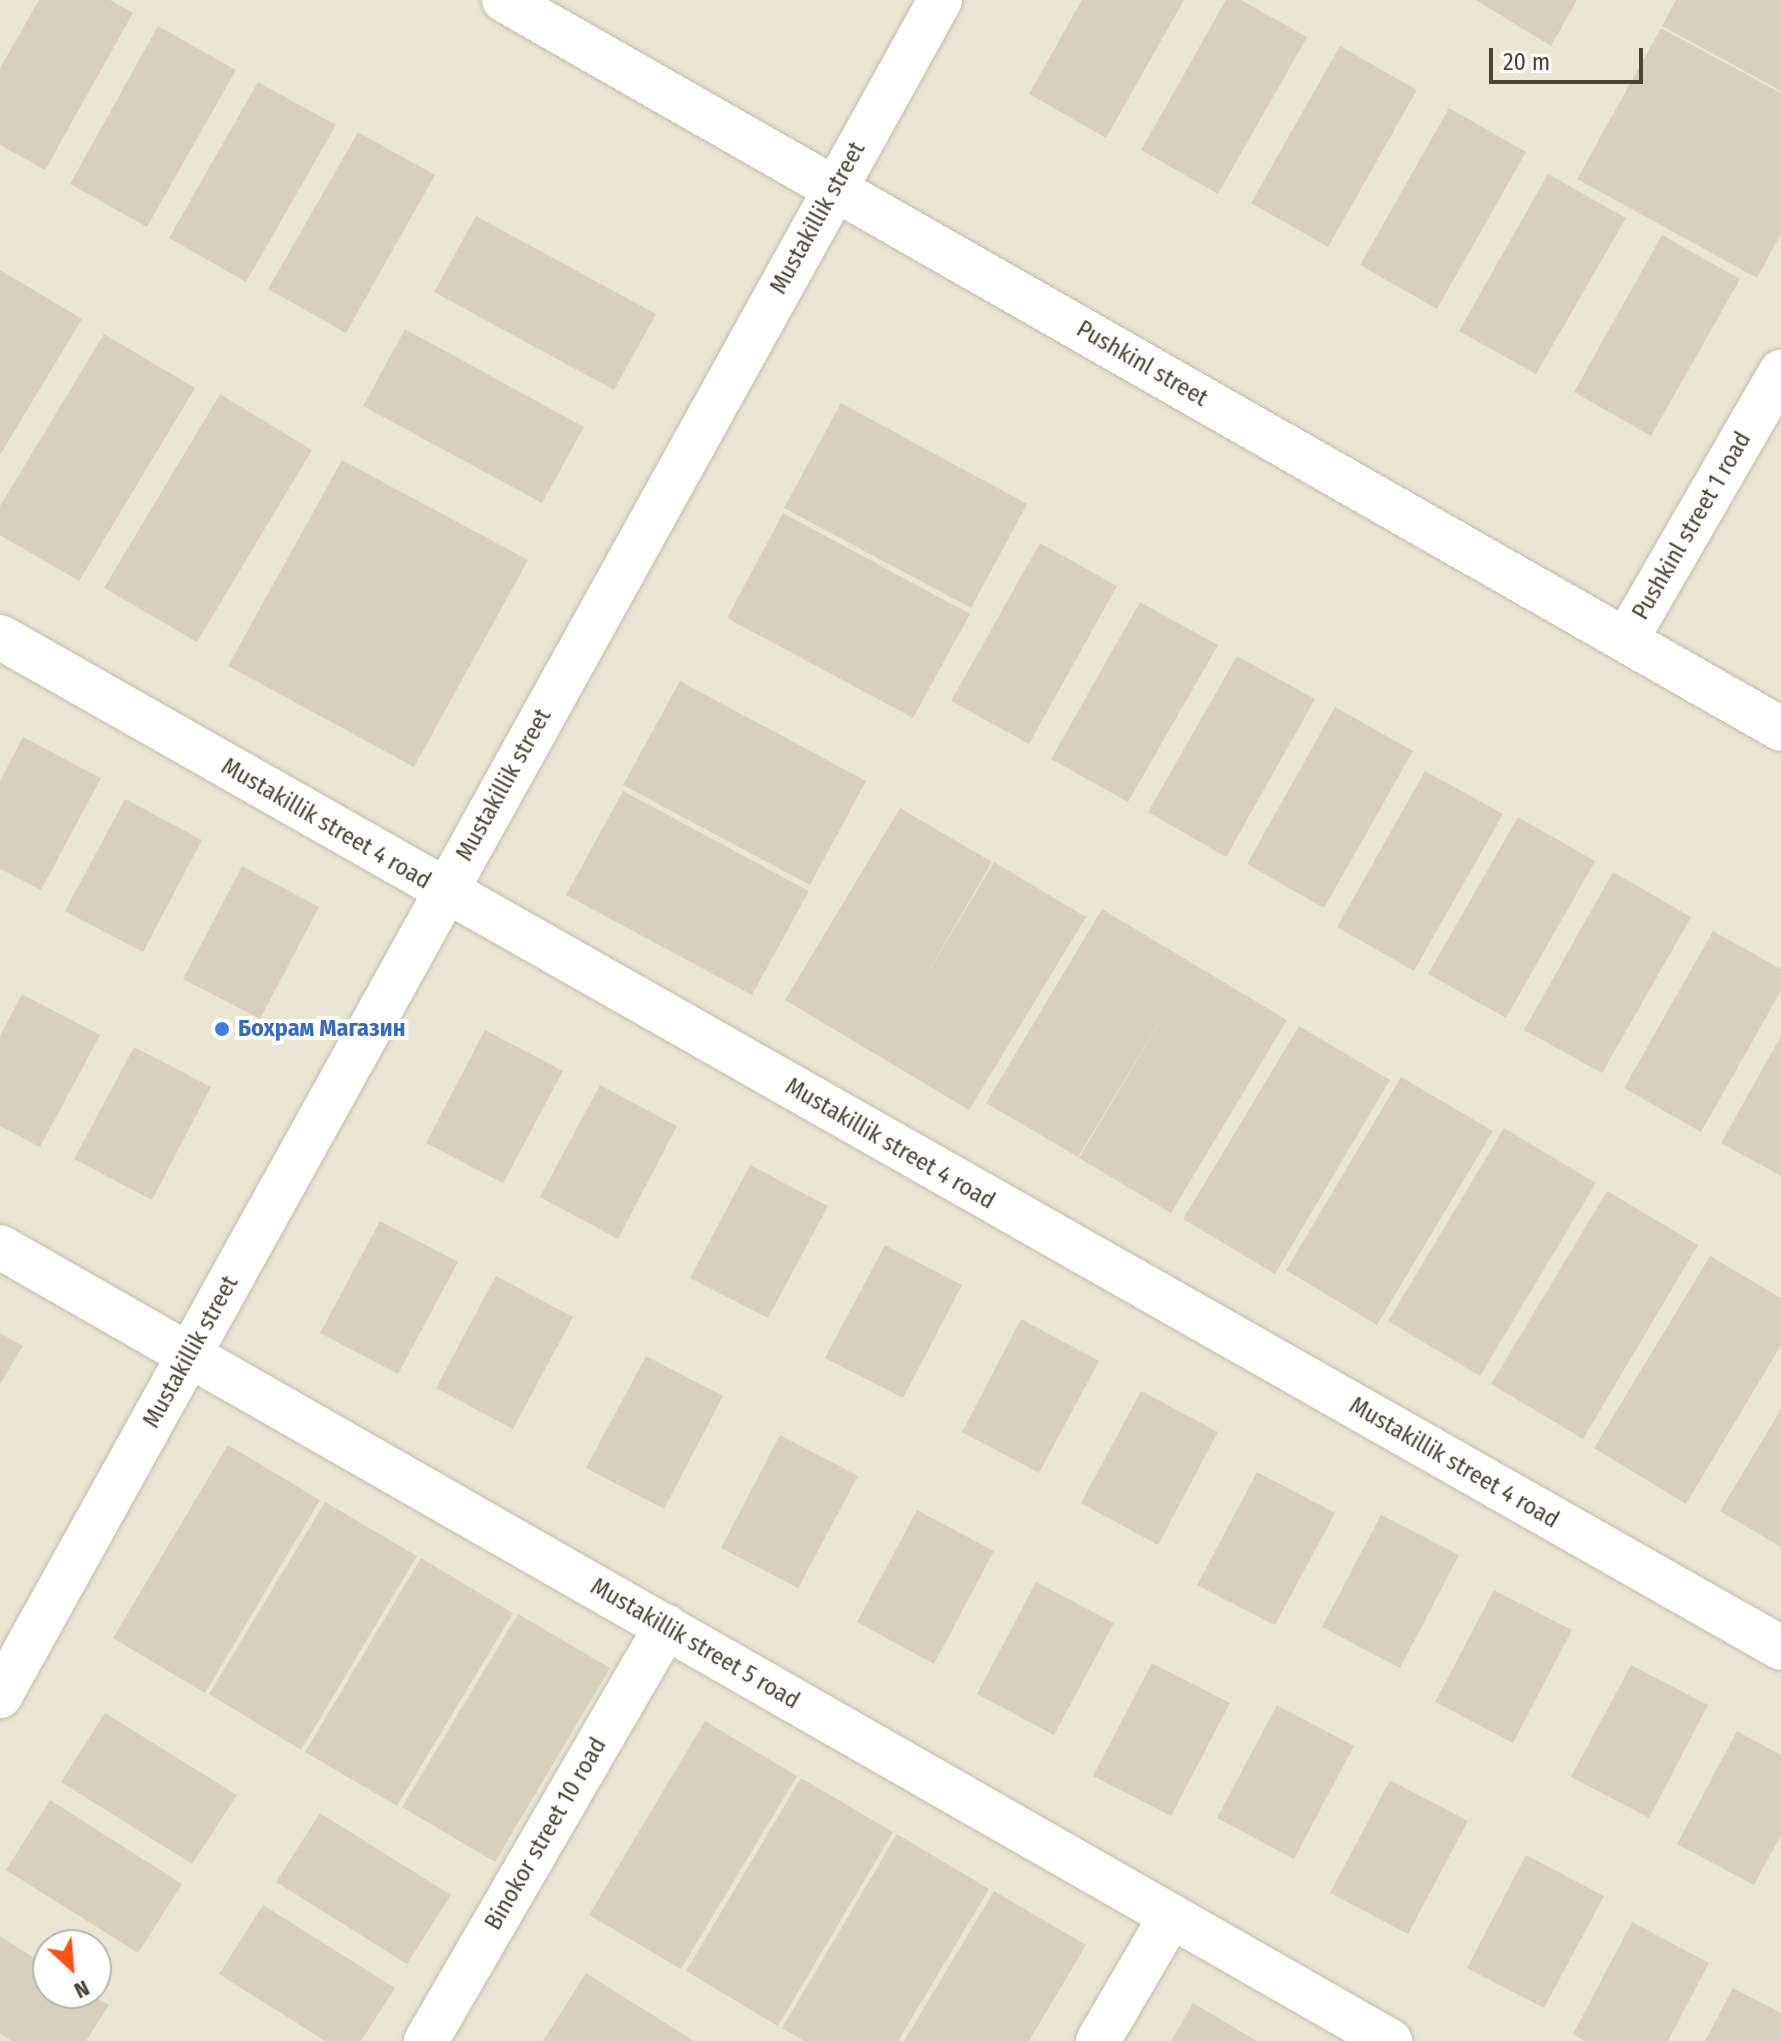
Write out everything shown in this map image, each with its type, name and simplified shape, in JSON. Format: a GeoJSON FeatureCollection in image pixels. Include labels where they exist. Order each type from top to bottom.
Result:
{"type":"FeatureCollection","features":[{"type":"Feature","properties":{"kind":"street","name":"Pushkinl street"},"geometry":{"type":"LineString","coordinates":[[504,0],[1781,729]]}},
{"type":"Feature","properties":{"kind":"street","name":"Mustakillik street"},"geometry":{"type":"LineString","coordinates":[[0,1696],[940,0]]}},
{"type":"Feature","properties":{"kind":"street","name":"Pushkinl street 1 road"},"geometry":{"type":"LineString","coordinates":[[1626,640],[1781,371]]}},
{"type":"Feature","properties":{"kind":"street","name":"Mustakillik street 4 road"},"geometry":{"type":"LineString","coordinates":[[0,637],[1781,1648]]}},
{"type":"Feature","properties":{"kind":"street","name":"Mustakillik street 5 road"},"geometry":{"type":"LineString","coordinates":[[0,1247],[1390,2041]]}},
{"type":"Feature","properties":{"kind":"street","name":"Binokor street 10 road"},"geometry":{"type":"LineString","coordinates":[[426,2041],[666,1627]]}},
{"type":"Feature","properties":{"kind":"street"},"geometry":{"type":"LineString","coordinates":[[1098,2041],[1171,1916]]}},
{"type":"Feature","properties":{"kind":"shaded area"},"geometry":{"type":"Polygon","coordinates":[[[0,0],[1781,0],[1781,2041],[0,2041],[0,0]]]}},
{"type":"Feature","properties":{"kind":"building"},"geometry":{"type":"Polygon","coordinates":[[[39,0],[110,0],[133,13],[45,170],[0,145],[0,68],[39,0]]]}},
{"type":"Feature","properties":{"kind":"building"},"geometry":{"type":"Polygon","coordinates":[[[1082,0],[1184,0],[1106,138],[1029,94],[1082,0]]]}},
{"type":"Feature","properties":{"kind":"building"},"geometry":{"type":"Polygon","coordinates":[[[1226,0],[1241,0],[1307,37],[1218,194],[1141,150],[1226,0]]]}},
{"type":"Feature","properties":{"kind":"building"},"geometry":{"type":"Polygon","coordinates":[[[1476,0],[1577,0],[1551,46],[1476,0]]]}},
{"type":"Feature","properties":{"kind":"building"},"geometry":{"type":"Polygon","coordinates":[[[1676,0],[1781,0],[1781,91],[1662,26],[1676,0]]]}},
{"type":"Feature","properties":{"kind":"building"},"geometry":{"type":"Polygon","coordinates":[[[158,26],[236,70],[147,227],[70,184],[158,26]]]}},
{"type":"Feature","properties":{"kind":"building"},"geometry":{"type":"Polygon","coordinates":[[[1661,28],[1781,93],[1781,234],[1757,278],[1577,179],[1661,28]]]}},
{"type":"Feature","properties":{"kind":"building"},"geometry":{"type":"Polygon","coordinates":[[[1340,46],[1417,90],[1328,247],[1251,203],[1340,46]]]}},
{"type":"Feature","properties":{"kind":"building"},"geometry":{"type":"Polygon","coordinates":[[[258,82],[336,125],[246,282],[169,238],[258,82]]]}},
{"type":"Feature","properties":{"kind":"building"},"geometry":{"type":"Polygon","coordinates":[[[1449,108],[1526,152],[1437,309],[1360,265],[1449,108]]]}},
{"type":"Feature","properties":{"kind":"building"},"geometry":{"type":"Polygon","coordinates":[[[358,132],[435,175],[346,333],[268,289],[358,132]]]}},
{"type":"Feature","properties":{"kind":"building"},"geometry":{"type":"Polygon","coordinates":[[[1548,174],[1626,218],[1536,374],[1459,331],[1548,174]]]}},
{"type":"Feature","properties":{"kind":"building"},"geometry":{"type":"Polygon","coordinates":[[[476,216],[656,314],[614,390],[434,292],[476,216]]]}},
{"type":"Feature","properties":{"kind":"building"},"geometry":{"type":"Polygon","coordinates":[[[1662,235],[1740,279],[1651,436],[1574,392],[1662,235]]]}},
{"type":"Feature","properties":{"kind":"building"},"geometry":{"type":"Polygon","coordinates":[[[0,270],[82,319],[0,455],[0,270]]]}},
{"type":"Feature","properties":{"kind":"building"},"geometry":{"type":"Polygon","coordinates":[[[405,329],[584,427],[542,503],[363,406],[405,329]]]}},
{"type":"Feature","properties":{"kind":"building"},"geometry":{"type":"Polygon","coordinates":[[[104,334],[195,388],[79,581],[0,535],[0,506],[104,334]]]}},
{"type":"Feature","properties":{"kind":"building"},"geometry":{"type":"Polygon","coordinates":[[[220,394],[312,450],[197,642],[104,588],[220,394]]]}},
{"type":"Feature","properties":{"kind":"building"},"geometry":{"type":"Polygon","coordinates":[[[841,403],[1027,504],[971,608],[784,508],[841,403]]]}},
{"type":"Feature","properties":{"kind":"building"},"geometry":{"type":"Polygon","coordinates":[[[342,460],[528,560],[414,767],[228,666],[342,460]]]}},
{"type":"Feature","properties":{"kind":"building"},"geometry":{"type":"Polygon","coordinates":[[[783,513],[970,614],[913,718],[727,618],[783,513]]]}},
{"type":"Feature","properties":{"kind":"building"},"geometry":{"type":"Polygon","coordinates":[[[1040,543],[1117,586],[1029,744],[951,701],[1040,543]]]}},
{"type":"Feature","properties":{"kind":"building"},"geometry":{"type":"Polygon","coordinates":[[[1140,602],[1218,645],[1128,802],[1051,759],[1140,602]]]}},
{"type":"Feature","properties":{"kind":"building"},"geometry":{"type":"Polygon","coordinates":[[[1237,656],[1315,699],[1226,857],[1148,812],[1237,656]]]}},
{"type":"Feature","properties":{"kind":"building"},"geometry":{"type":"Polygon","coordinates":[[[680,681],[866,781],[810,885],[623,785],[680,681]]]}},
{"type":"Feature","properties":{"kind":"building"},"geometry":{"type":"Polygon","coordinates":[[[1335,707],[1413,751],[1324,908],[1247,864],[1335,707]]]}},
{"type":"Feature","properties":{"kind":"building"},"geometry":{"type":"Polygon","coordinates":[[[23,737],[101,778],[41,890],[0,869],[0,781],[23,737]]]}},
{"type":"Feature","properties":{"kind":"building"},"geometry":{"type":"Polygon","coordinates":[[[1425,771],[1503,814],[1414,971],[1337,927],[1425,771]]]}},
{"type":"Feature","properties":{"kind":"building"},"geometry":{"type":"Polygon","coordinates":[[[623,791],[809,891],[752,995],[566,895],[623,791]]]}},
{"type":"Feature","properties":{"kind":"building"},"geometry":{"type":"Polygon","coordinates":[[[125,799],[202,840],[143,952],[65,911],[125,799]]]}},
{"type":"Feature","properties":{"kind":"building"},"geometry":{"type":"Polygon","coordinates":[[[900,808],[992,862],[917,991],[994,862],[1086,917],[969,1110],[785,1000],[900,808]]]}},
{"type":"Feature","properties":{"kind":"building"},"geometry":{"type":"Polygon","coordinates":[[[1518,817],[1595,861],[1506,1018],[1428,974],[1518,817]]]}},
{"type":"Feature","properties":{"kind":"building"},"geometry":{"type":"Polygon","coordinates":[[[242,866],[319,907],[260,1019],[183,979],[242,866]]]}},
{"type":"Feature","properties":{"kind":"building"},"geometry":{"type":"Polygon","coordinates":[[[1613,872],[1691,917],[1602,1073],[1524,1030],[1613,872]]]}},
{"type":"Feature","properties":{"kind":"building"},"geometry":{"type":"Polygon","coordinates":[[[1102,909],[1287,1020],[1171,1213],[1079,1158],[1177,993],[1078,1157],[986,1103],[1102,909]]]}},
{"type":"Feature","properties":{"kind":"building"},"geometry":{"type":"Polygon","coordinates":[[[1713,931],[1781,969],[1781,991],[1701,1132],[1624,1088],[1713,931]]]}},
{"type":"Feature","properties":{"kind":"building"},"geometry":{"type":"Polygon","coordinates":[[[22,994],[100,1035],[40,1147],[0,1126],[0,1036],[22,994]]]}},
{"type":"Feature","properties":{"kind":"building"},"geometry":{"type":"Polygon","coordinates":[[[1299,1026],[1390,1080],[1275,1274],[1183,1219],[1299,1026]]]}},
{"type":"Feature","properties":{"kind":"building"},"geometry":{"type":"Polygon","coordinates":[[[485,1030],[563,1071],[503,1183],[426,1143],[485,1030]]]}},
{"type":"Feature","properties":{"kind":"building"},"geometry":{"type":"Polygon","coordinates":[[[1781,1036],[1781,1176],[1721,1143],[1781,1036]]]}},
{"type":"Feature","properties":{"kind":"building"},"geometry":{"type":"Polygon","coordinates":[[[134,1047],[211,1087],[152,1200],[74,1159],[134,1047]]]}},
{"type":"Feature","properties":{"kind":"building"},"geometry":{"type":"Polygon","coordinates":[[[1401,1077],[1493,1131],[1377,1325],[1286,1270],[1401,1077]]]}},
{"type":"Feature","properties":{"kind":"building"},"geometry":{"type":"Polygon","coordinates":[[[600,1085],[677,1126],[618,1239],[540,1197],[600,1085]]]}},
{"type":"Feature","properties":{"kind":"building"},"geometry":{"type":"Polygon","coordinates":[[[1504,1128],[1596,1183],[1480,1376],[1388,1321],[1504,1128]]]}},
{"type":"Feature","properties":{"kind":"building"},"geometry":{"type":"Polygon","coordinates":[[[750,1165],[828,1206],[768,1318],[690,1278],[750,1165]]]}},
{"type":"Feature","properties":{"kind":"building"},"geometry":{"type":"Polygon","coordinates":[[[1607,1191],[1698,1245],[1583,1439],[1491,1384],[1607,1191]]]}},
{"type":"Feature","properties":{"kind":"building"},"geometry":{"type":"Polygon","coordinates":[[[380,1221],[458,1262],[398,1374],[320,1333],[380,1221]]]}},
{"type":"Feature","properties":{"kind":"building"},"geometry":{"type":"Polygon","coordinates":[[[885,1245],[962,1285],[903,1398],[825,1358],[885,1245]]]}},
{"type":"Feature","properties":{"kind":"building"},"geometry":{"type":"Polygon","coordinates":[[[1710,1256],[1781,1298],[1781,1345],[1686,1504],[1594,1448],[1710,1256]]]}},
{"type":"Feature","properties":{"kind":"building"},"geometry":{"type":"Polygon","coordinates":[[[496,1276],[573,1317],[513,1429],[436,1388],[496,1276]]]}},
{"type":"Feature","properties":{"kind":"building"},"geometry":{"type":"Polygon","coordinates":[[[1021,1319],[1099,1361],[1039,1473],[962,1432],[1021,1319]]]}},
{"type":"Feature","properties":{"kind":"building"},"geometry":{"type":"Polygon","coordinates":[[[0,1333],[23,1346],[0,1384],[0,1333]]]}},
{"type":"Feature","properties":{"kind":"building"},"geometry":{"type":"Polygon","coordinates":[[[646,1356],[723,1396],[664,1509],[586,1468],[646,1356]]]}},
{"type":"Feature","properties":{"kind":"building"},"geometry":{"type":"Polygon","coordinates":[[[1141,1391],[1218,1432],[1158,1545],[1081,1503],[1141,1391]]]}},
{"type":"Feature","properties":{"kind":"building"},"geometry":{"type":"Polygon","coordinates":[[[1781,1409],[1781,1547],[1720,1511],[1781,1409]]]}},
{"type":"Feature","properties":{"kind":"building"},"geometry":{"type":"Polygon","coordinates":[[[780,1435],[858,1476],[798,1588],[721,1548],[780,1435]]]}},
{"type":"Feature","properties":{"kind":"building"},"geometry":{"type":"Polygon","coordinates":[[[228,1445],[320,1500],[205,1693],[113,1638],[228,1445]]]}},
{"type":"Feature","properties":{"kind":"building"},"geometry":{"type":"Polygon","coordinates":[[[1257,1472],[1335,1513],[1275,1625],[1197,1585],[1257,1472]]]}},
{"type":"Feature","properties":{"kind":"building"},"geometry":{"type":"Polygon","coordinates":[[[325,1502],[417,1556],[301,1750],[209,1694],[325,1502]]]}},
{"type":"Feature","properties":{"kind":"building"},"geometry":{"type":"Polygon","coordinates":[[[917,1510],[994,1551],[934,1664],[857,1622],[917,1510]]]}},
{"type":"Feature","properties":{"kind":"building"},"geometry":{"type":"Polygon","coordinates":[[[1381,1515],[1459,1555],[1400,1668],[1322,1627],[1381,1515]]]}},
{"type":"Feature","properties":{"kind":"building"},"geometry":{"type":"Polygon","coordinates":[[[421,1558],[513,1613],[397,1806],[305,1752],[421,1558]]]}},
{"type":"Feature","properties":{"kind":"building"},"geometry":{"type":"Polygon","coordinates":[[[1036,1582],[1114,1623],[1054,1735],[977,1694],[1036,1582]]]}},
{"type":"Feature","properties":{"kind":"building"},"geometry":{"type":"Polygon","coordinates":[[[1494,1590],[1572,1630],[1513,1743],[1435,1702],[1494,1590]]]}},
{"type":"Feature","properties":{"kind":"building"},"geometry":{"type":"Polygon","coordinates":[[[518,1614],[610,1668],[495,1862],[402,1807],[518,1614]]]}},
{"type":"Feature","properties":{"kind":"building"},"geometry":{"type":"Polygon","coordinates":[[[1152,1663],[1230,1703],[1171,1816],[1093,1776],[1152,1663]]]}},
{"type":"Feature","properties":{"kind":"building"},"geometry":{"type":"Polygon","coordinates":[[[1631,1665],[1708,1705],[1649,1818],[1571,1777],[1631,1665]]]}},
{"type":"Feature","properties":{"kind":"building"},"geometry":{"type":"Polygon","coordinates":[[[1277,1705],[1354,1746],[1294,1859],[1217,1818],[1277,1705]]]}},
{"type":"Feature","properties":{"kind":"building"},"geometry":{"type":"Polygon","coordinates":[[[105,1713],[237,1795],[192,1864],[61,1782],[105,1713]]]}},
{"type":"Feature","properties":{"kind":"building"},"geometry":{"type":"Polygon","coordinates":[[[705,1721],[797,1776],[681,1969],[589,1915],[705,1721]]]}},
{"type":"Feature","properties":{"kind":"building"},"geometry":{"type":"Polygon","coordinates":[[[1737,1731],[1781,1755],[1781,1835],[1754,1885],[1677,1844],[1737,1731]]]}},
{"type":"Feature","properties":{"kind":"building"},"geometry":{"type":"Polygon","coordinates":[[[801,1778],[893,1832],[778,2026],[686,1971],[801,1778]]]}},
{"type":"Feature","properties":{"kind":"building"},"geometry":{"type":"Polygon","coordinates":[[[1390,1780],[1468,1821],[1408,1934],[1330,1893],[1390,1780]]]}},
{"type":"Feature","properties":{"kind":"building"},"geometry":{"type":"Polygon","coordinates":[[[50,1800],[182,1884],[138,1953],[112,1937],[112,1929],[100,1929],[6,1870],[50,1800]]]}},
{"type":"Feature","properties":{"kind":"building"},"geometry":{"type":"Polygon","coordinates":[[[320,1813],[451,1895],[407,1964],[276,1882],[320,1813]]]}},
{"type":"Feature","properties":{"kind":"building"},"geometry":{"type":"Polygon","coordinates":[[[897,1834],[989,1889],[898,2041],[804,2041],[782,2028],[897,1834]]]}},
{"type":"Feature","properties":{"kind":"building"},"geometry":{"type":"Polygon","coordinates":[[[1526,1855],[1604,1896],[1544,2008],[1467,1968],[1526,1855]]]}},
{"type":"Feature","properties":{"kind":"building"},"geometry":{"type":"Polygon","coordinates":[[[994,1891],[1086,1945],[1029,2041],[904,2041],[994,1891]]]}},
{"type":"Feature","properties":{"kind":"building"},"geometry":{"type":"Polygon","coordinates":[[[263,1905],[395,1988],[361,2041],[325,2041],[219,1974],[263,1905]]]}},
{"type":"Feature","properties":{"kind":"building"},"geometry":{"type":"Polygon","coordinates":[[[1632,1922],[1709,1963],[1668,2041],[1585,2041],[1573,2034],[1632,1922]]]}},
{"type":"Feature","properties":{"kind":"building"},"geometry":{"type":"Polygon","coordinates":[[[0,1936],[32,1957],[32,2009],[106,2009],[86,2041],[12,2041],[0,2034],[0,1936]]]}},
{"type":"Feature","properties":{"kind":"building"},"geometry":{"type":"Polygon","coordinates":[[[586,1973],[694,2041],[543,2041],[586,1973]]]}},
{"type":"Feature","properties":{"kind":"building"},"geometry":{"type":"Polygon","coordinates":[[[1733,1988],[1781,2013],[1781,2041],[1705,2041],[1733,1988]]]}},
{"type":"Feature","properties":{"kind":"building"},"geometry":{"type":"Polygon","coordinates":[[[1193,2003],[1257,2041],[1171,2041],[1193,2003]]]}},
{"type":"Feature","properties":{"kind":"place","name":"Бохрам Магазин"},"geometry":{"type":"Point","coordinates":[222,1029]}}]}
